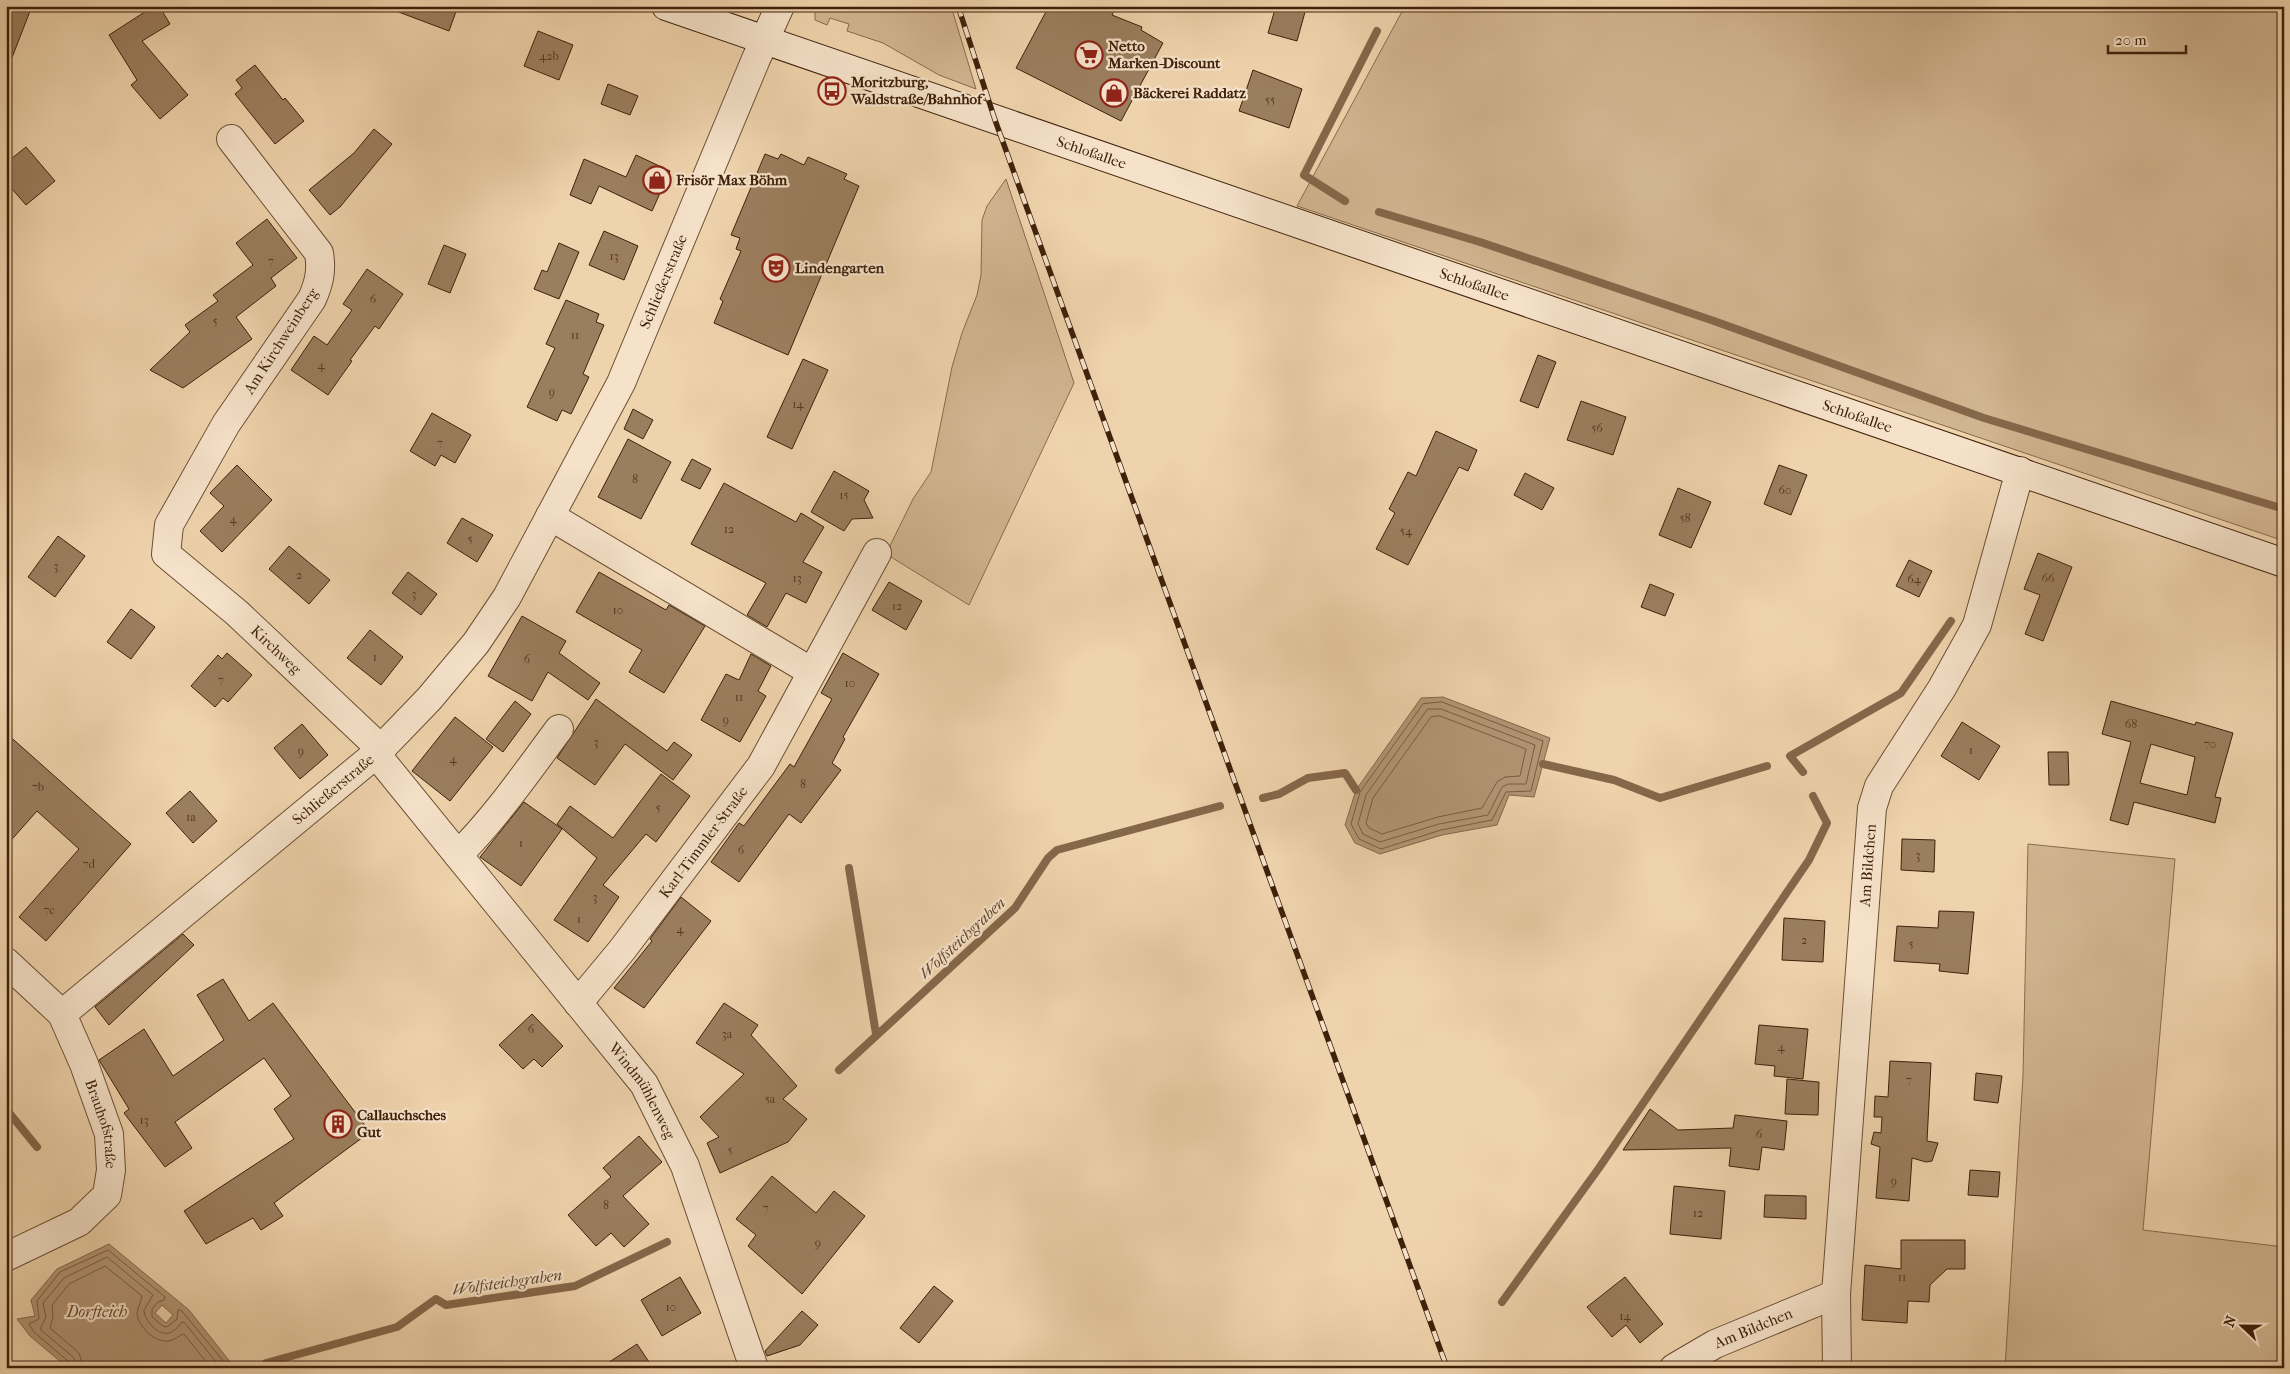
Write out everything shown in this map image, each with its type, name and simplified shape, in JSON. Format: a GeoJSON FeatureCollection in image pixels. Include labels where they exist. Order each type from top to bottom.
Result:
{"type":"FeatureCollection","features":[{"type":"Feature","properties":{"kind":"street","name":"Schloßallee"},"geometry":{"type":"LineString","coordinates":[[666,6],[2284,563]]}},
{"type":"Feature","properties":{"kind":"street","name":"Schließerstraße"},"geometry":{"type":"LineString","coordinates":[[62,1014],[379,752],[429,699],[476,643],[507,597],[621,383],[764,40],[780,6]]}},
{"type":"Feature","properties":{"kind":"street","name":"Am Kirchweinberg"},"geometry":{"type":"LineString","coordinates":[[166,554],[169,525],[226,424],[312,299],[320,282],[321,267],[319,253],[231,139]]}},
{"type":"Feature","properties":{"kind":"street","name":"Am Bildchen"},"geometry":{"type":"LineString","coordinates":[[1837,1368],[1836,1294],[1872,808],[1879,786],[1942,688],[1977,625],[2020,471]]}},
{"type":"Feature","properties":{"kind":"street"},"geometry":{"type":"LineString","coordinates":[[550,516],[812,672]]}},
{"type":"Feature","properties":{"kind":"street","name":"Karl-Timmler-Straße"},"geometry":{"type":"LineString","coordinates":[[578,1003],[634,934],[761,766],[877,552]]}},
{"type":"Feature","properties":{"kind":"street","name":"Kirchweg"},"geometry":{"type":"LineString","coordinates":[[166,554],[237,613],[379,752]]}},
{"type":"Feature","properties":{"kind":"street"},"geometry":{"type":"LineString","coordinates":[[458,855],[473,841],[559,730]]}},
{"type":"Feature","properties":{"kind":"street","name":"Windmühlenweg"},"geometry":{"type":"LineString","coordinates":[[379,752],[458,855],[644,1084],[685,1166],[754,1368]]}},
{"type":"Feature","properties":{"kind":"street","name":"Brauhofstraße"},"geometry":{"type":"LineString","coordinates":[[6,962],[62,1014],[84,1064],[109,1134],[111,1170],[107,1195],[74,1225],[6,1257]]}},
{"type":"Feature","properties":{"kind":"street","name":"Am Bildchen"},"geometry":{"type":"LineString","coordinates":[[1674,1368],[1715,1344],[1836,1294]]}},
{"type":"Feature","properties":{"kind":"shaded area"},"geometry":{"type":"Polygon","coordinates":[[[815,6],[951,6],[976,89],[939,75],[883,43],[847,31],[849,24],[830,18],[827,25],[815,20],[815,6]]]}},
{"type":"Feature","properties":{"kind":"shaded area"},"geometry":{"type":"Polygon","coordinates":[[[1405,6],[2284,6],[2284,541],[1297,206],[1405,6]]]}},
{"type":"Feature","properties":{"kind":"shaded area"},"geometry":{"type":"Polygon","coordinates":[[[1006,179],[1074,383],[969,605],[886,554],[913,499],[931,472],[952,367],[962,333],[977,295],[981,275],[982,220],[987,206],[1006,179]]]}},
{"type":"Feature","properties":{"kind":"shaded area"},"geometry":{"type":"Polygon","coordinates":[[[2028,844],[2175,859],[2143,1230],[2284,1247],[2284,1368],[2005,1368],[2023,1076],[2028,844]]]}},
{"type":"Feature","properties":{"kind":"water"},"geometry":{"type":"Polygon","coordinates":[[[1443,697],[1550,738],[1534,797],[1509,795],[1497,825],[1442,835],[1380,854],[1355,843],[1345,825],[1356,790],[1421,698],[1443,697]]]}},
{"type":"Feature","properties":{"kind":"water","name":"Dorfteich"},"geometry":{"type":"Polygon","coordinates":[[[109,1244],[189,1310],[235,1368],[68,1368],[30,1336],[17,1319],[35,1316],[31,1300],[57,1269],[109,1244]],[[162,1305],[155,1313],[166,1323],[173,1315],[162,1305]]]}},
{"type":"Feature","properties":{"kind":"building"},"geometry":{"type":"Polygon","coordinates":[[[6,6],[32,6],[8,68],[6,68],[6,6]]]}},
{"type":"Feature","properties":{"kind":"building"},"geometry":{"type":"Polygon","coordinates":[[[154,6],[159,6],[170,24],[142,41],[188,95],[160,119],[131,85],[137,80],[109,35],[154,6]]]}},
{"type":"Feature","properties":{"kind":"building"},"geometry":{"type":"Polygon","coordinates":[[[388,6],[458,6],[449,31],[388,8],[388,6]]]}},
{"type":"Feature","properties":{"kind":"building","name":"Netto Marken-Discount"},"geometry":{"type":"Polygon","coordinates":[[[1049,6],[1116,6],[1112,15],[1142,27],[1141,30],[1163,43],[1121,121],[1016,68],[1049,6]]]}},
{"type":"Feature","properties":{"kind":"building"},"geometry":{"type":"Polygon","coordinates":[[[1276,6],[1285,6],[1305,12],[1297,41],[1268,33],[1276,6]]]}},
{"type":"Feature","properties":{"kind":"building"},"geometry":{"type":"Polygon","coordinates":[[[538,31],[573,45],[559,80],[524,66],[538,31]]]}},
{"type":"Feature","properties":{"kind":"building"},"geometry":{"type":"Polygon","coordinates":[[[255,65],[283,100],[285,98],[304,121],[275,144],[235,94],[242,88],[236,80],[255,65]]]}},
{"type":"Feature","properties":{"kind":"building"},"geometry":{"type":"Polygon","coordinates":[[[1253,70],[1302,89],[1289,128],[1239,111],[1253,70]]]}},
{"type":"Feature","properties":{"kind":"building"},"geometry":{"type":"Polygon","coordinates":[[[608,84],[638,96],[630,115],[601,104],[608,84]]]}},
{"type":"Feature","properties":{"kind":"building"},"geometry":{"type":"Polygon","coordinates":[[[374,129],[392,144],[340,207],[330,215],[309,190],[354,153],[374,129]]]}},
{"type":"Feature","properties":{"kind":"building"},"geometry":{"type":"Polygon","coordinates":[[[26,147],[55,181],[26,205],[6,182],[6,163],[26,147]]]}},
{"type":"Feature","properties":{"kind":"building","name":"Lindengarten"},"geometry":{"type":"Polygon","coordinates":[[[765,154],[778,159],[781,154],[804,165],[808,157],[847,174],[844,179],[859,186],[788,355],[714,323],[723,301],[720,299],[741,251],[736,249],[740,238],[731,235],[765,154]]]}},
{"type":"Feature","properties":{"kind":"building"},"geometry":{"type":"Polygon","coordinates":[[[636,155],[670,171],[652,211],[599,186],[591,204],[570,195],[584,159],[626,177],[636,155]]]}},
{"type":"Feature","properties":{"kind":"building"},"geometry":{"type":"Polygon","coordinates":[[[267,219],[297,258],[271,278],[276,286],[236,317],[252,339],[183,388],[150,370],[190,332],[185,325],[218,301],[213,295],[253,265],[236,243],[267,219]]]}},
{"type":"Feature","properties":{"kind":"building"},"geometry":{"type":"Polygon","coordinates":[[[604,231],[638,246],[624,280],[589,265],[604,231]]]}},
{"type":"Feature","properties":{"kind":"building"},"geometry":{"type":"Polygon","coordinates":[[[559,243],[579,252],[559,299],[534,289],[542,270],[547,272],[559,243]]]}},
{"type":"Feature","properties":{"kind":"building"},"geometry":{"type":"Polygon","coordinates":[[[444,245],[466,254],[450,293],[428,284],[444,245]]]}},
{"type":"Feature","properties":{"kind":"building"},"geometry":{"type":"Polygon","coordinates":[[[367,269],[403,294],[379,329],[375,326],[350,360],[352,361],[328,395],[291,370],[314,336],[327,345],[352,310],[343,304],[367,269]]]}},
{"type":"Feature","properties":{"kind":"building"},"geometry":{"type":"Polygon","coordinates":[[[566,300],[599,314],[596,322],[604,325],[583,374],[589,377],[571,414],[562,410],[557,421],[527,407],[555,348],[546,344],[566,300]]]}},
{"type":"Feature","properties":{"kind":"building"},"geometry":{"type":"Polygon","coordinates":[[[1538,355],[1556,362],[1538,408],[1520,401],[1538,355]]]}},
{"type":"Feature","properties":{"kind":"building"},"geometry":{"type":"Polygon","coordinates":[[[803,359],[828,370],[792,449],[767,437],[803,359]]]}},
{"type":"Feature","properties":{"kind":"building"},"geometry":{"type":"Polygon","coordinates":[[[1581,401],[1626,417],[1613,455],[1567,440],[1581,401]]]}},
{"type":"Feature","properties":{"kind":"building"},"geometry":{"type":"Polygon","coordinates":[[[633,409],[653,420],[643,439],[624,429],[633,409]]]}},
{"type":"Feature","properties":{"kind":"building"},"geometry":{"type":"Polygon","coordinates":[[[432,413],[471,435],[455,463],[441,455],[435,466],[410,451],[432,413]]]}},
{"type":"Feature","properties":{"kind":"building"},"geometry":{"type":"Polygon","coordinates":[[[1436,431],[1477,450],[1468,471],[1459,467],[1408,565],[1376,549],[1395,513],[1389,509],[1408,472],[1416,476],[1436,431]]]}},
{"type":"Feature","properties":{"kind":"building"},"geometry":{"type":"Polygon","coordinates":[[[628,439],[671,462],[641,519],[598,497],[628,439]]]}},
{"type":"Feature","properties":{"kind":"building"},"geometry":{"type":"Polygon","coordinates":[[[692,459],[711,469],[700,489],[681,480],[692,459]]]}},
{"type":"Feature","properties":{"kind":"building"},"geometry":{"type":"Polygon","coordinates":[[[237,465],[272,500],[222,552],[200,531],[224,506],[210,493],[237,465]]]}},
{"type":"Feature","properties":{"kind":"building"},"geometry":{"type":"Polygon","coordinates":[[[1779,465],[1807,475],[1791,515],[1764,504],[1779,465]]]}},
{"type":"Feature","properties":{"kind":"building"},"geometry":{"type":"Polygon","coordinates":[[[834,471],[869,491],[864,500],[873,518],[852,519],[844,531],[811,512],[834,471]]]}},
{"type":"Feature","properties":{"kind":"building"},"geometry":{"type":"Polygon","coordinates":[[[1525,473],[1554,488],[1542,510],[1514,495],[1525,473]]]}},
{"type":"Feature","properties":{"kind":"building"},"geometry":{"type":"Polygon","coordinates":[[[724,483],[796,522],[801,513],[824,527],[803,562],[822,572],[806,603],[786,593],[767,627],[747,615],[766,583],[691,544],[724,483]]]}},
{"type":"Feature","properties":{"kind":"building"},"geometry":{"type":"Polygon","coordinates":[[[1678,488],[1711,502],[1691,548],[1659,535],[1678,488]]]}},
{"type":"Feature","properties":{"kind":"building"},"geometry":{"type":"Polygon","coordinates":[[[462,518],[493,535],[477,562],[447,543],[462,518]]]}},
{"type":"Feature","properties":{"kind":"building"},"geometry":{"type":"Polygon","coordinates":[[[58,536],[85,556],[55,597],[28,577],[58,536]]]}},
{"type":"Feature","properties":{"kind":"building"},"geometry":{"type":"Polygon","coordinates":[[[289,546],[330,580],[309,604],[269,569],[289,546]]]}},
{"type":"Feature","properties":{"kind":"building"},"geometry":{"type":"Polygon","coordinates":[[[2038,553],[2072,567],[2043,641],[2025,634],[2040,595],[2024,589],[2038,553]]]}},
{"type":"Feature","properties":{"kind":"building"},"geometry":{"type":"Polygon","coordinates":[[[1909,560],[1932,571],[1919,597],[1896,586],[1909,560]]]}},
{"type":"Feature","properties":{"kind":"building"},"geometry":{"type":"Polygon","coordinates":[[[408,572],[437,594],[421,615],[392,593],[408,572]]]}},
{"type":"Feature","properties":{"kind":"building"},"geometry":{"type":"Polygon","coordinates":[[[599,572],[666,610],[669,605],[705,626],[664,693],[629,672],[642,650],[576,612],[599,572]]]}},
{"type":"Feature","properties":{"kind":"building"},"geometry":{"type":"Polygon","coordinates":[[[889,582],[922,601],[906,630],[872,610],[889,582]]]}},
{"type":"Feature","properties":{"kind":"building"},"geometry":{"type":"Polygon","coordinates":[[[1650,584],[1674,594],[1665,616],[1641,607],[1650,584]]]}},
{"type":"Feature","properties":{"kind":"building"},"geometry":{"type":"Polygon","coordinates":[[[131,609],[155,627],[131,659],[107,642],[131,609]]]}},
{"type":"Feature","properties":{"kind":"building"},"geometry":{"type":"Polygon","coordinates":[[[522,616],[566,641],[559,653],[600,683],[588,700],[548,672],[532,701],[488,676],[522,616]]]}},
{"type":"Feature","properties":{"kind":"building"},"geometry":{"type":"Polygon","coordinates":[[[370,630],[403,657],[381,685],[347,658],[370,630]]]}},
{"type":"Feature","properties":{"kind":"building"},"geometry":{"type":"Polygon","coordinates":[[[227,653],[252,675],[228,702],[223,698],[215,707],[191,686],[218,655],[222,659],[227,653]]]}},
{"type":"Feature","properties":{"kind":"building"},"geometry":{"type":"Polygon","coordinates":[[[843,653],[879,674],[843,737],[845,739],[832,763],[841,770],[801,823],[789,814],[739,882],[711,862],[739,823],[744,826],[790,764],[794,767],[832,699],[821,693],[843,653]]]}},
{"type":"Feature","properties":{"kind":"building"},"geometry":{"type":"Polygon","coordinates":[[[751,654],[771,666],[758,691],[766,696],[740,742],[701,720],[726,674],[739,680],[751,654]]]}},
{"type":"Feature","properties":{"kind":"building"},"geometry":{"type":"Polygon","coordinates":[[[596,699],[667,751],[674,742],[692,755],[673,780],[625,744],[595,785],[557,758],[596,699]]]}},
{"type":"Feature","properties":{"kind":"building"},"geometry":{"type":"Polygon","coordinates":[[[515,701],[531,714],[503,752],[486,739],[515,701]]]}},
{"type":"Feature","properties":{"kind":"building"},"geometry":{"type":"Polygon","coordinates":[[[2111,701],[2195,725],[2196,722],[2233,733],[2215,797],[2221,798],[2215,823],[2134,802],[2128,825],[2110,820],[2131,742],[2102,734],[2111,701]],[[2151,744],[2140,783],[2187,795],[2195,757],[2151,744]]]}},
{"type":"Feature","properties":{"kind":"building"},"geometry":{"type":"Polygon","coordinates":[[[455,717],[493,747],[450,801],[412,771],[455,717]]]}},
{"type":"Feature","properties":{"kind":"building"},"geometry":{"type":"Polygon","coordinates":[[[1962,722],[2000,746],[1979,780],[1941,756],[1962,722]]]}},
{"type":"Feature","properties":{"kind":"building"},"geometry":{"type":"Polygon","coordinates":[[[302,724],[328,755],[300,779],[274,748],[302,724]]]}},
{"type":"Feature","properties":{"kind":"building"},"geometry":{"type":"Polygon","coordinates":[[[6,733],[131,844],[46,941],[19,917],[79,849],[37,811],[6,846],[6,733]]]}},
{"type":"Feature","properties":{"kind":"building"},"geometry":{"type":"Polygon","coordinates":[[[2048,752],[2068,752],[2069,785],[2049,785],[2048,752]]]}},
{"type":"Feature","properties":{"kind":"building"},"geometry":{"type":"Polygon","coordinates":[[[661,774],[690,796],[656,842],[646,834],[603,885],[619,897],[588,942],[554,920],[597,858],[557,824],[570,806],[613,838],[661,774]]]}},
{"type":"Feature","properties":{"kind":"building"},"geometry":{"type":"Polygon","coordinates":[[[190,791],[217,821],[193,843],[166,813],[190,791]]]}},
{"type":"Feature","properties":{"kind":"building"},"geometry":{"type":"Polygon","coordinates":[[[524,802],[562,829],[521,886],[480,857],[524,802]]]}},
{"type":"Feature","properties":{"kind":"building"},"geometry":{"type":"Polygon","coordinates":[[[1902,839],[1935,840],[1934,872],[1901,870],[1902,839]]]}},
{"type":"Feature","properties":{"kind":"building"},"geometry":{"type":"Polygon","coordinates":[[[681,897],[711,921],[644,1008],[614,988],[652,941],[650,939],[681,897]]]}},
{"type":"Feature","properties":{"kind":"building"},"geometry":{"type":"Polygon","coordinates":[[[1939,911],[1974,912],[1968,974],[1939,971],[1940,964],[1894,961],[1897,926],[1938,928],[1939,911]]]}},
{"type":"Feature","properties":{"kind":"building"},"geometry":{"type":"Polygon","coordinates":[[[1784,918],[1825,921],[1823,962],[1782,960],[1784,918]]]}},
{"type":"Feature","properties":{"kind":"building"},"geometry":{"type":"Polygon","coordinates":[[[183,934],[194,945],[109,1025],[95,1007],[183,934]]]}},
{"type":"Feature","properties":{"kind":"building","name":"Callauchsches Gut"},"geometry":{"type":"Polygon","coordinates":[[[223,979],[249,1021],[273,1003],[370,1132],[274,1203],[283,1216],[261,1230],[253,1218],[206,1244],[184,1211],[294,1139],[274,1109],[291,1096],[264,1058],[175,1122],[192,1148],[165,1167],[124,1113],[129,1109],[99,1060],[144,1029],[173,1076],[224,1040],[197,995],[223,979]]]}},
{"type":"Feature","properties":{"kind":"building"},"geometry":{"type":"Polygon","coordinates":[[[724,1003],[758,1025],[751,1035],[797,1086],[783,1099],[807,1119],[788,1142],[720,1173],[707,1143],[719,1137],[700,1117],[744,1074],[696,1043],[724,1003]]]}},
{"type":"Feature","properties":{"kind":"building"},"geometry":{"type":"Polygon","coordinates":[[[532,1014],[563,1046],[542,1067],[534,1059],[523,1069],[499,1045],[532,1014]]]}},
{"type":"Feature","properties":{"kind":"building"},"geometry":{"type":"Polygon","coordinates":[[[1759,1025],[1808,1029],[1803,1079],[1774,1076],[1775,1066],[1755,1064],[1759,1025]]]}},
{"type":"Feature","properties":{"kind":"building"},"geometry":{"type":"Polygon","coordinates":[[[1890,1061],[1931,1063],[1927,1141],[1938,1143],[1932,1161],[1926,1162],[1912,1158],[1909,1201],[1876,1198],[1880,1147],[1871,1144],[1874,1132],[1881,1133],[1882,1117],[1874,1117],[1875,1096],[1888,1097],[1890,1061]]]}},
{"type":"Feature","properties":{"kind":"building"},"geometry":{"type":"Polygon","coordinates":[[[1976,1073],[2002,1076],[1998,1103],[1974,1100],[1976,1073]]]}},
{"type":"Feature","properties":{"kind":"building"},"geometry":{"type":"Polygon","coordinates":[[[1787,1079],[1819,1082],[1818,1115],[1785,1114],[1787,1079]]]}},
{"type":"Feature","properties":{"kind":"building"},"geometry":{"type":"Polygon","coordinates":[[[1650,1109],[1678,1130],[1733,1128],[1735,1115],[1787,1121],[1784,1150],[1762,1147],[1759,1170],[1729,1166],[1731,1148],[1623,1150],[1650,1109]]]}},
{"type":"Feature","properties":{"kind":"building"},"geometry":{"type":"Polygon","coordinates":[[[639,1136],[662,1162],[623,1196],[649,1224],[624,1247],[611,1233],[596,1246],[568,1215],[611,1177],[603,1168],[639,1136]]]}},
{"type":"Feature","properties":{"kind":"building"},"geometry":{"type":"Polygon","coordinates":[[[1970,1170],[2000,1172],[1998,1197],[1968,1195],[1970,1170]]]}},
{"type":"Feature","properties":{"kind":"building"},"geometry":{"type":"Polygon","coordinates":[[[772,1176],[816,1213],[834,1191],[865,1216],[802,1294],[748,1246],[756,1235],[736,1219],[772,1176]]]}},
{"type":"Feature","properties":{"kind":"building"},"geometry":{"type":"Polygon","coordinates":[[[1674,1186],[1725,1191],[1721,1239],[1670,1234],[1674,1186]]]}},
{"type":"Feature","properties":{"kind":"building"},"geometry":{"type":"Polygon","coordinates":[[[1765,1195],[1806,1196],[1806,1219],[1764,1217],[1765,1195]]]}},
{"type":"Feature","properties":{"kind":"building"},"geometry":{"type":"Polygon","coordinates":[[[1901,1240],[1965,1240],[1965,1269],[1947,1269],[1930,1285],[1929,1302],[1908,1301],[1907,1323],[1862,1320],[1865,1265],[1901,1269],[1901,1240]]]}},
{"type":"Feature","properties":{"kind":"building"},"geometry":{"type":"Polygon","coordinates":[[[680,1277],[701,1313],[662,1336],[641,1300],[680,1277]]]}},
{"type":"Feature","properties":{"kind":"building"},"geometry":{"type":"Polygon","coordinates":[[[1625,1277],[1663,1324],[1640,1343],[1626,1325],[1612,1337],[1587,1307],[1625,1277]]]}},
{"type":"Feature","properties":{"kind":"building"},"geometry":{"type":"Polygon","coordinates":[[[934,1286],[953,1301],[919,1343],[900,1328],[934,1286]]]}},
{"type":"Feature","properties":{"kind":"building"},"geometry":{"type":"Polygon","coordinates":[[[802,1311],[818,1325],[800,1345],[767,1356],[765,1351],[802,1311]]]}},
{"type":"Feature","properties":{"kind":"building"},"geometry":{"type":"Polygon","coordinates":[[[637,1344],[653,1368],[600,1368],[637,1344]]]}},
{"type":"Feature","properties":{"kind":"waterway"},"geometry":{"type":"LineString","coordinates":[[1345,201],[1304,175],[1377,31]]}},
{"type":"Feature","properties":{"kind":"waterway"},"geometry":{"type":"LineString","coordinates":[[1379,212],[1480,242],[1714,321],[1984,418],[2284,509]]}},
{"type":"Feature","properties":{"kind":"waterway","name":"Wolfsteichgraben"},"geometry":{"type":"LineString","coordinates":[[1803,772],[1790,756],[1901,693],[1951,621]]}},
{"type":"Feature","properties":{"kind":"waterway","name":"Wolfsteichgraben"},"geometry":{"type":"LineString","coordinates":[[1543,764],[1614,780],[1660,798],[1767,766]]}},
{"type":"Feature","properties":{"kind":"waterway","name":"Wolfsteichgraben"},"geometry":{"type":"LineString","coordinates":[[1263,798],[1279,794],[1308,778],[1345,773],[1356,790]]}},
{"type":"Feature","properties":{"kind":"waterway"},"geometry":{"type":"LineString","coordinates":[[1502,1302],[1599,1168],[1809,860],[1827,823],[1813,796]]}},
{"type":"Feature","properties":{"kind":"waterway","name":"Wolfsteichgraben"},"geometry":{"type":"LineString","coordinates":[[839,1070],[1015,908],[1048,858],[1057,850],[1220,806]]}},
{"type":"Feature","properties":{"kind":"waterway"},"geometry":{"type":"LineString","coordinates":[[849,868],[876,1034]]}},
{"type":"Feature","properties":{"kind":"waterway"},"geometry":{"type":"LineString","coordinates":[[6,1109],[37,1147]]}},
{"type":"Feature","properties":{"kind":"waterway","name":"Wolfsteichgraben"},"geometry":{"type":"LineString","coordinates":[[266,1363],[397,1327],[436,1299],[446,1305],[575,1286],[667,1242]]}},
{"type":"Feature","properties":{"kind":"railway"},"geometry":{"type":"LineString","coordinates":[[958,6],[995,120],[1447,1368]]}},
{"type":"Feature","properties":{"kind":"place","name":"Netto Marken-Discount"},"geometry":{"type":"Point","coordinates":[1089,55]}},
{"type":"Feature","properties":{"kind":"place","name":"Moritzburg, Waldstraße/Bahnhof"},"geometry":{"type":"Point","coordinates":[832,91]}},
{"type":"Feature","properties":{"kind":"place","name":"Bäckerei Raddatz"},"geometry":{"type":"Point","coordinates":[1114,93]}},
{"type":"Feature","properties":{"kind":"place","name":"Frisör Max Böhm"},"geometry":{"type":"Point","coordinates":[657,180]}},
{"type":"Feature","properties":{"kind":"place","name":"Lindengarten"},"geometry":{"type":"Point","coordinates":[776,268]}},
{"type":"Feature","properties":{"kind":"place","name":"Callauchsches Gut"},"geometry":{"type":"Point","coordinates":[338,1124]}}]}
